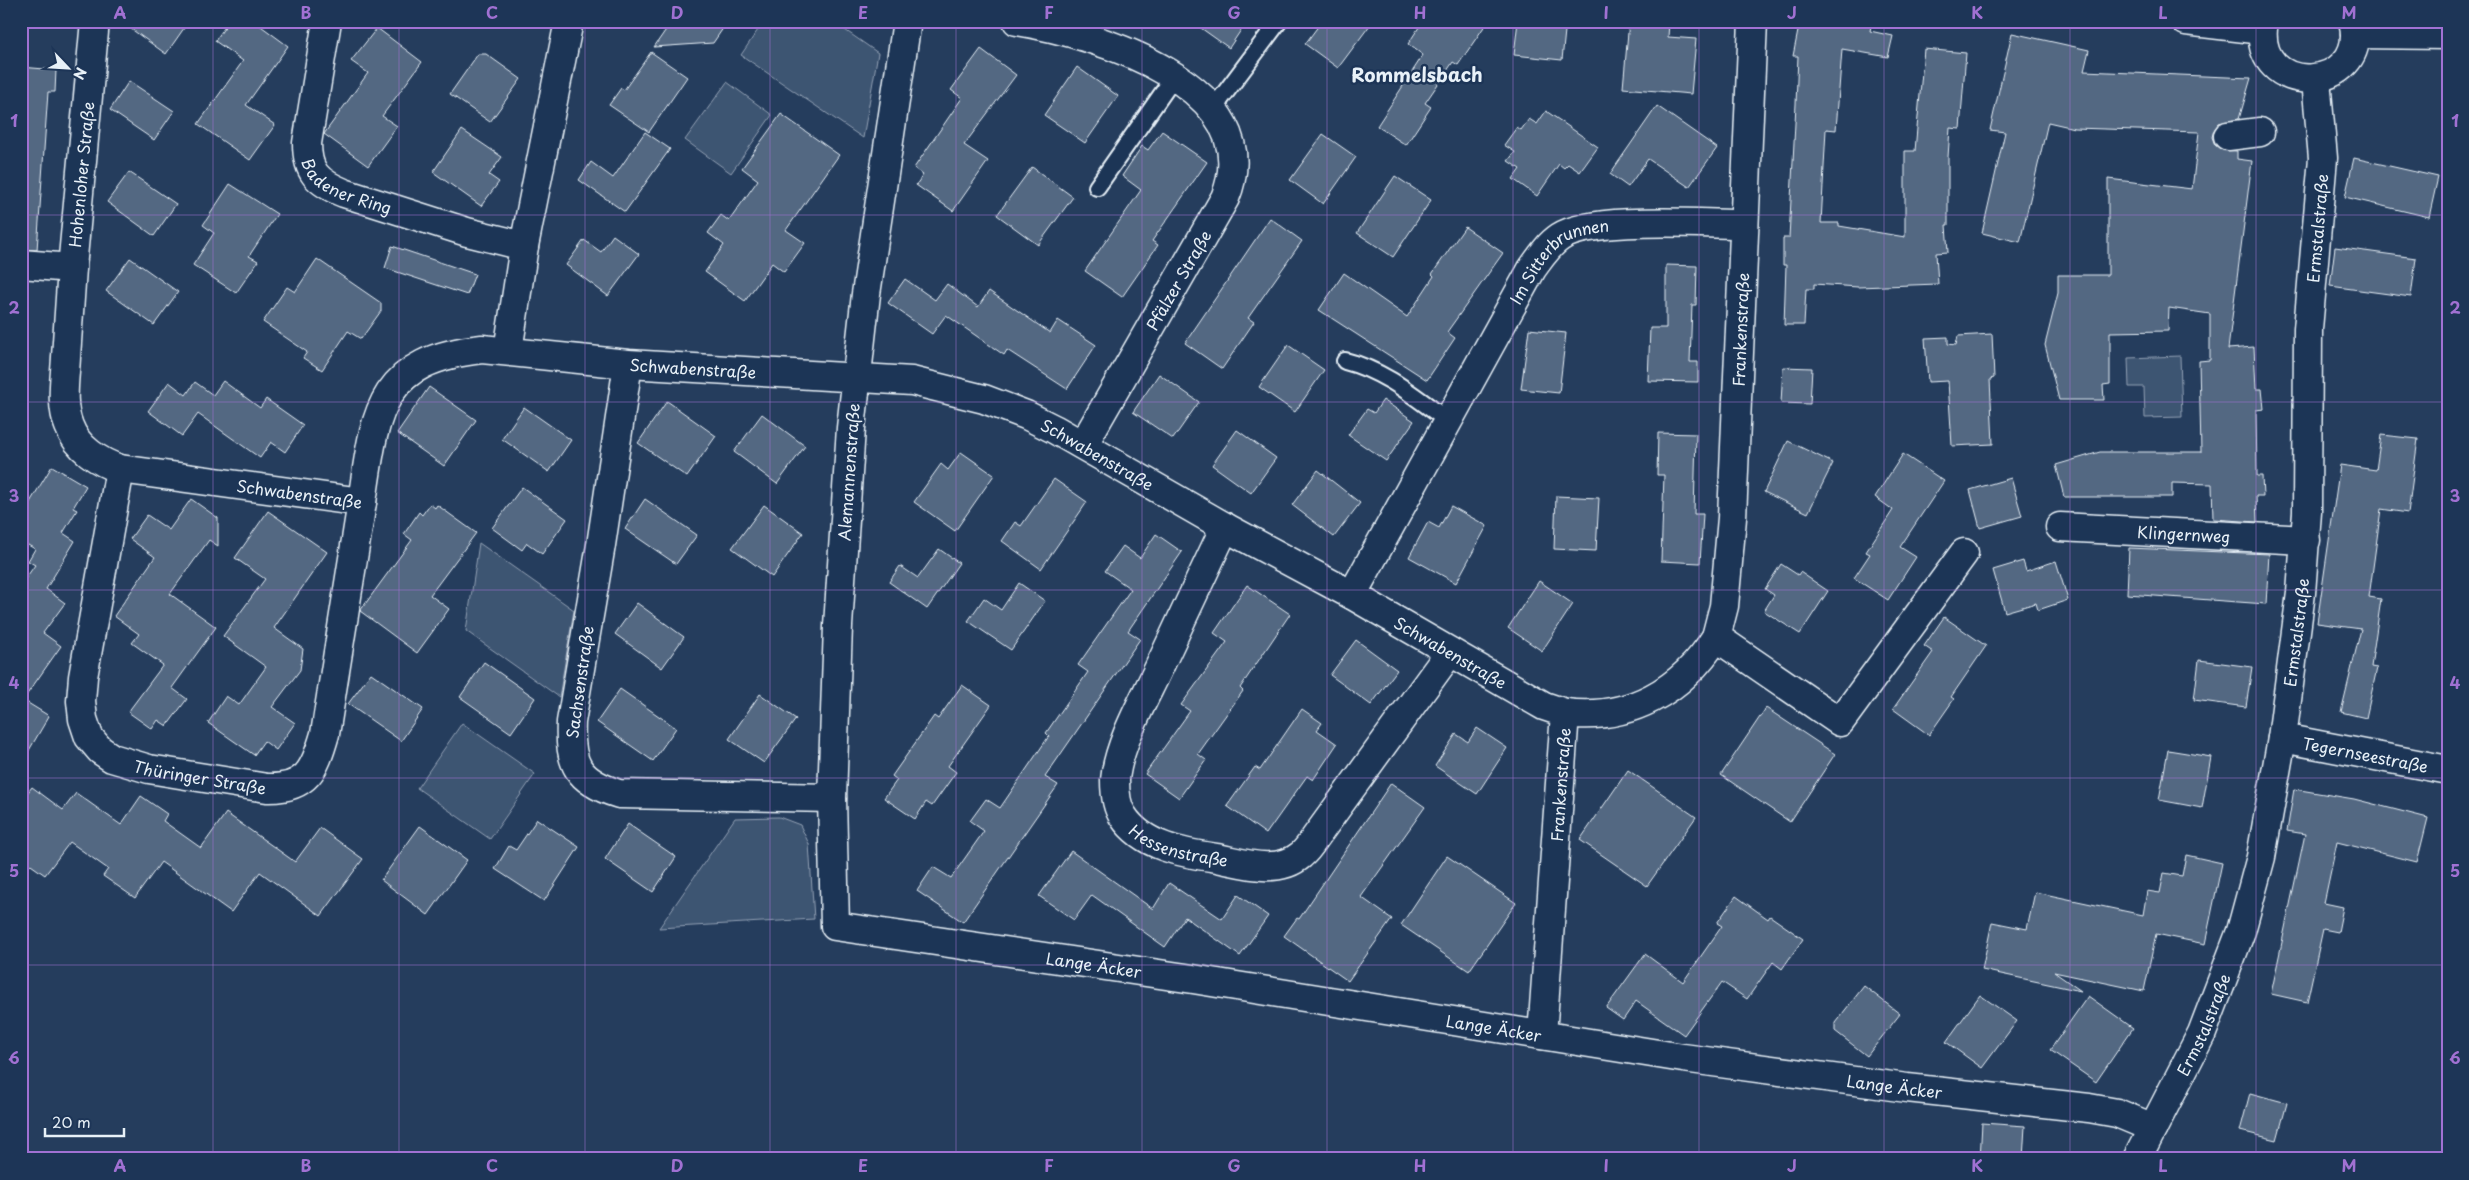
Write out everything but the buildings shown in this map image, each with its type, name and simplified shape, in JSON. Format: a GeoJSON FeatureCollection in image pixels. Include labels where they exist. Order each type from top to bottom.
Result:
{"type":"FeatureCollection","features":[{"type":"Feature","properties":{"kind":"street","name":"Hohenloher Straße"},"geometry":{"type":"LineString","coordinates":[[72,268],[95,21]]}},
{"type":"Feature","properties":{"kind":"street","name":"Badener Ring"},"geometry":{"type":"LineString","coordinates":[[327,21],[307,143],[307,156],[315,175],[333,188],[356,197],[467,232],[524,246]]}},
{"type":"Feature","properties":{"kind":"street"},"geometry":{"type":"LineString","coordinates":[[508,351],[524,246],[569,21]]}},
{"type":"Feature","properties":{"kind":"street","name":"Alemannenstraße"},"geometry":{"type":"LineString","coordinates":[[834,926],[832,798],[842,564],[856,377],[908,21]]}},
{"type":"Feature","properties":{"kind":"street","name":"Pfälzer Straße"},"geometry":{"type":"LineString","coordinates":[[1017,21],[1077,27],[1174,77],[1213,109],[1222,123],[1233,152],[1232,181],[1225,198],[1083,445]]}},
{"type":"Feature","properties":{"kind":"street","name":"Frankenstraße"},"geometry":{"type":"LineString","coordinates":[[1542,1035],[1565,713],[1595,715],[1617,712],[1634,707],[1678,682],[1689,673],[1716,637],[1724,606],[1731,528],[1753,21]]}},
{"type":"Feature","properties":{"kind":"street"},"geometry":{"type":"LineString","coordinates":[[2186,21],[2263,25],[2262,42],[2266,53],[2277,68],[2292,77],[2316,80],[2326,77],[2344,64],[2350,55],[2354,28],[2448,35]]}},
{"type":"Feature","properties":{"kind":"street","name":"Ermstalstraße"},"geometry":{"type":"LineString","coordinates":[[2138,1159],[2202,1034],[2241,931],[2261,857],[2282,738],[2306,540],[2308,329],[2323,158],[2316,80]]}},
{"type":"Feature","properties":{"kind":"street"},"geometry":{"type":"LineString","coordinates":[[2228,136],[2260,132]]}},
{"type":"Feature","properties":{"kind":"street","name":"Im Sitterbrunnen"},"geometry":{"type":"LineString","coordinates":[[1352,595],[1532,269],[1549,246],[1560,237],[1572,231],[1600,225],[1744,224]]}},
{"type":"Feature","properties":{"kind":"street"},"geometry":{"type":"LineString","coordinates":[[21,264],[72,268]]}},
{"type":"Feature","properties":{"kind":"street","name":"Schwabenstraße"},"geometry":{"type":"LineString","coordinates":[[72,268],[64,391],[66,416],[69,428],[84,448],[106,464],[120,469],[362,502],[370,447],[378,421],[397,382],[410,370],[443,355],[482,349],[628,364],[912,381],[984,399],[1026,415],[1083,445],[1225,527],[1352,595],[1544,706],[1565,713]]}},
{"type":"Feature","properties":{"kind":"street","name":"Sachsenstraße"},"geometry":{"type":"LineString","coordinates":[[628,364],[604,526],[571,722],[570,747],[576,766],[588,780],[604,790],[619,794],[832,798]]}},
{"type":"Feature","properties":{"kind":"street","name":"Thüringer Straße"},"geometry":{"type":"LineString","coordinates":[[120,469],[83,677],[81,701],[83,719],[89,736],[100,750],[126,764],[267,788],[284,789],[303,780],[317,762],[325,734],[362,502]]}},
{"type":"Feature","properties":{"kind":"street","name":"Hessenstraße"},"geometry":{"type":"LineString","coordinates":[[1225,527],[1140,708],[1119,759],[1115,779],[1119,807],[1132,828],[1143,837],[1176,851],[1200,856],[1262,866],[1289,863],[1301,855],[1320,831],[1450,652]]}},
{"type":"Feature","properties":{"kind":"street","name":"Klingernweg"},"geometry":{"type":"LineString","coordinates":[[2060,527],[2306,540]]}},
{"type":"Feature","properties":{"kind":"street"},"geometry":{"type":"LineString","coordinates":[[1716,637],[1840,722],[1964,553]]}},
{"type":"Feature","properties":{"kind":"street","name":"Tegernseestraße"},"geometry":{"type":"LineString","coordinates":[[2282,738],[2448,770]]}},
{"type":"Feature","properties":{"kind":"street","name":"Lange Äcker"},"geometry":{"type":"LineString","coordinates":[[834,926],[1193,979],[1830,1079],[2062,1104],[2117,1114],[2153,1128]]}},
{"type":"Feature","properties":{"kind":"lane"},"geometry":{"type":"LineString","coordinates":[[1213,109],[1279,21]]}},
{"type":"Feature","properties":{"kind":"lane"},"geometry":{"type":"LineString","coordinates":[[1097,187],[1174,77]]}},
{"type":"Feature","properties":{"kind":"lane"},"geometry":{"type":"LineString","coordinates":[[1345,361],[1370,368],[1383,375],[1448,421]]}},
{"type":"Feature","properties":{"kind":"shaded area"},"geometry":{"type":"Polygon","coordinates":[[[764,21],[832,21],[878,53],[863,138],[741,55],[764,21]]]}},
{"type":"Feature","properties":{"kind":"shaded area"},"geometry":{"type":"Polygon","coordinates":[[[727,82],[772,115],[731,173],[685,140],[727,82]]]}},
{"type":"Feature","properties":{"kind":"shaded area"},"geometry":{"type":"Polygon","coordinates":[[[2180,356],[2182,417],[2145,418],[2144,387],[2129,387],[2128,358],[2180,356]]]}},
{"type":"Feature","properties":{"kind":"shaded area"},"geometry":{"type":"Polygon","coordinates":[[[479,543],[574,610],[559,697],[466,631],[479,543]]]}},
{"type":"Feature","properties":{"kind":"shaded area"},"geometry":{"type":"Polygon","coordinates":[[[462,723],[535,774],[490,839],[417,788],[462,723]]]}},
{"type":"Feature","properties":{"kind":"shaded area"},"geometry":{"type":"Polygon","coordinates":[[[779,817],[800,825],[809,844],[814,919],[659,928],[735,818],[779,817]]]}},
{"type":"Feature","properties":{"kind":"district","name":"Rommelsbach"},"geometry":{"type":"Point","coordinates":[1417,74]}}]}
